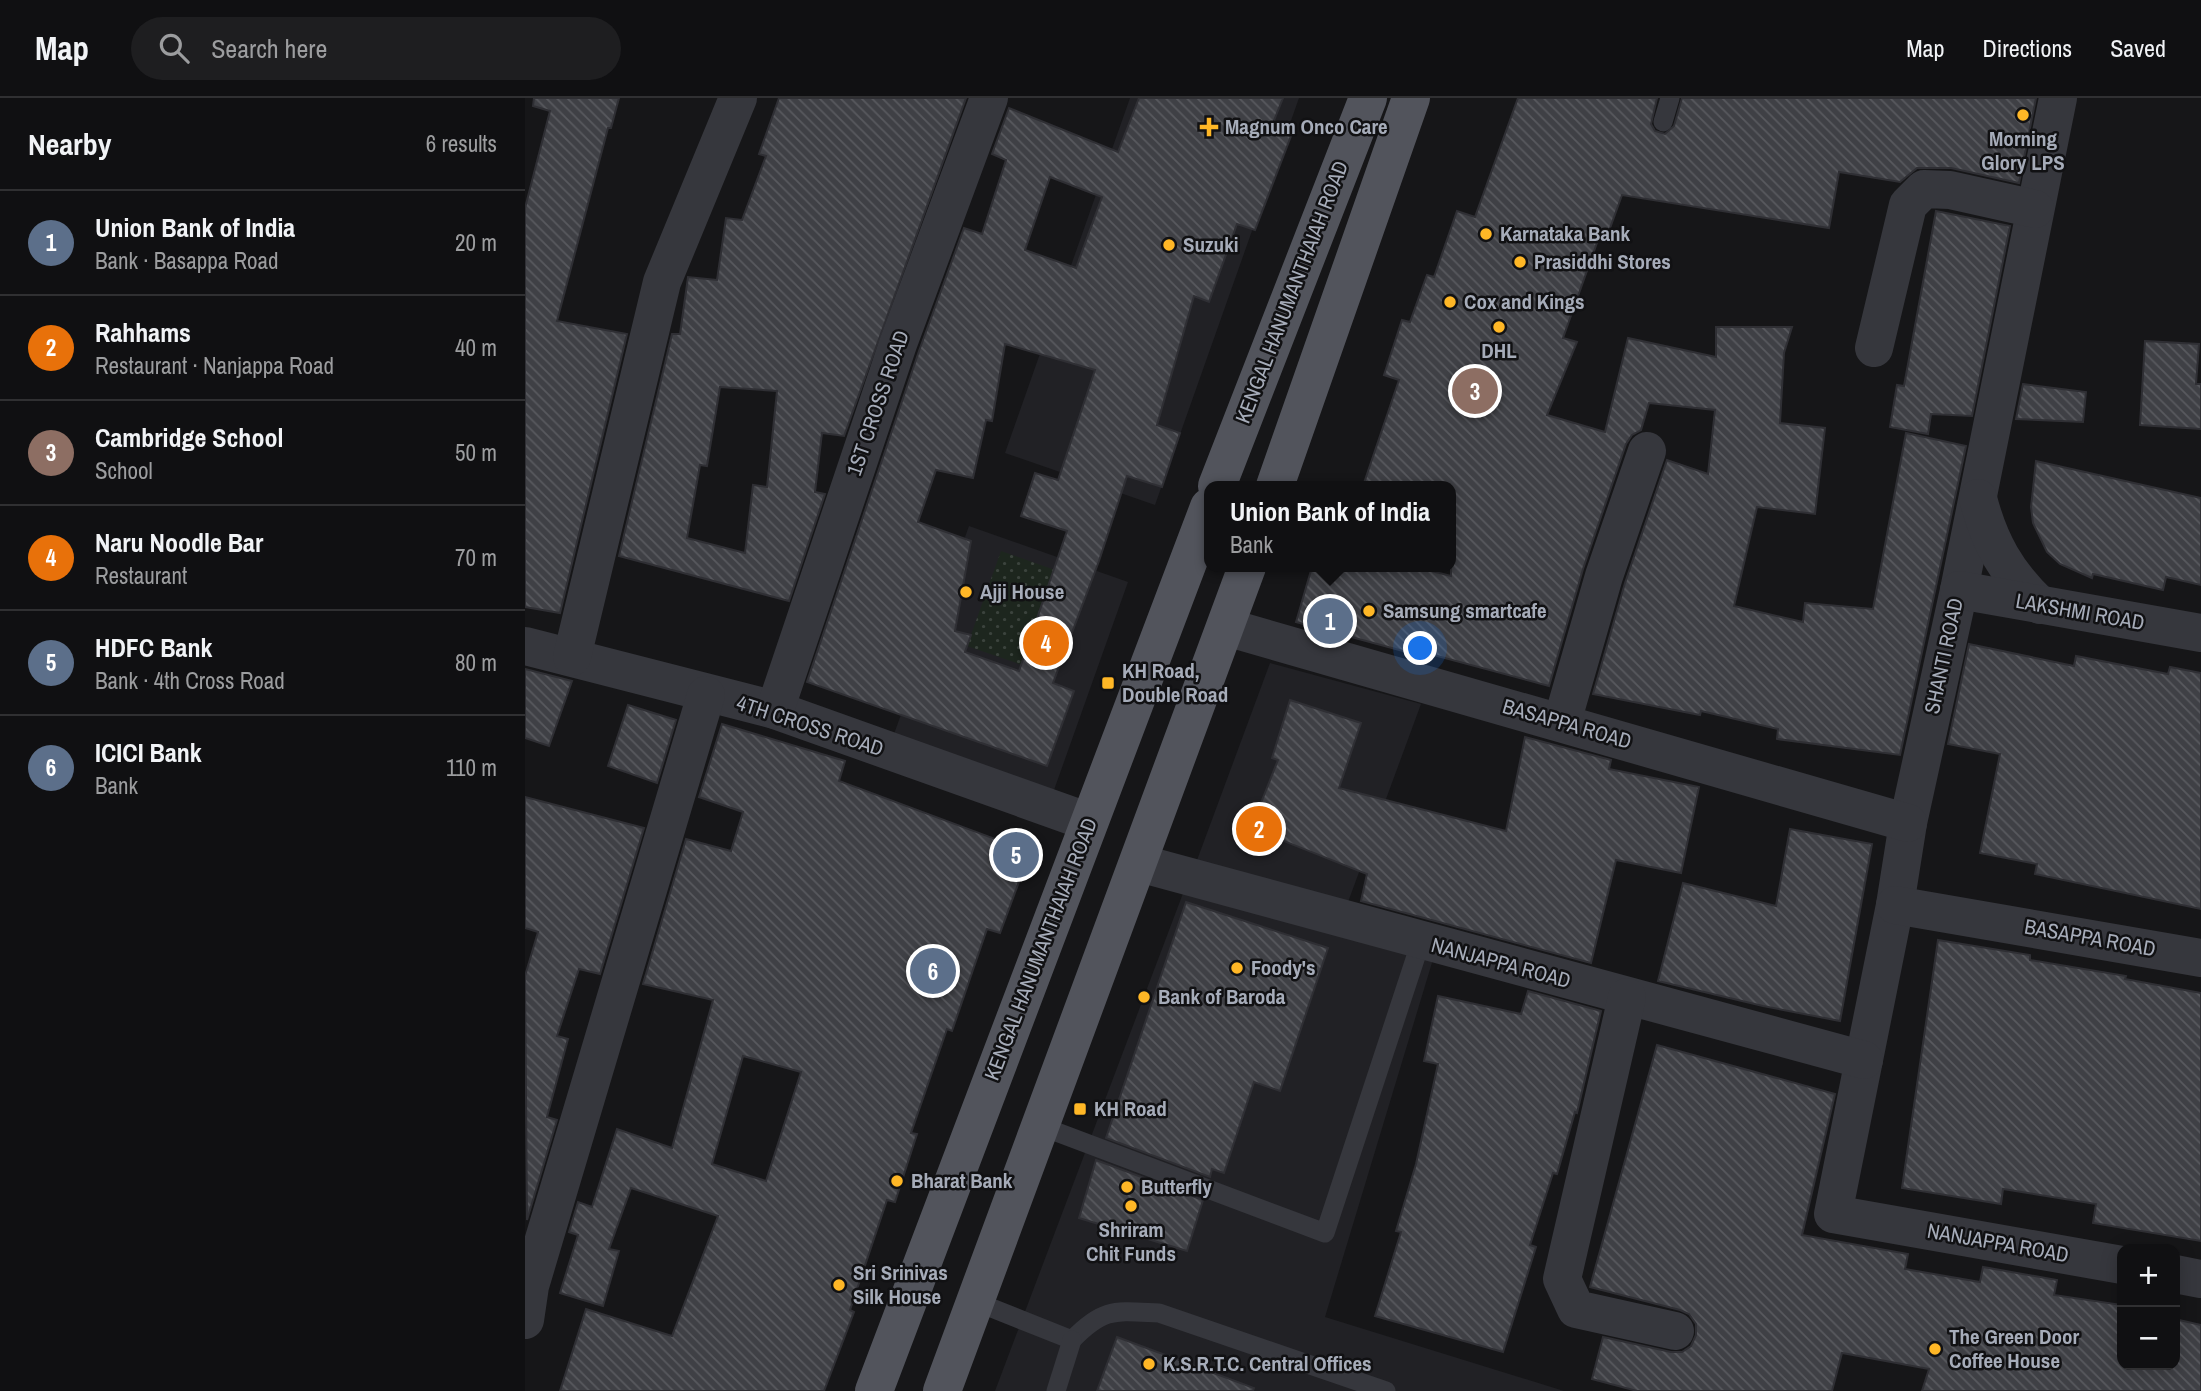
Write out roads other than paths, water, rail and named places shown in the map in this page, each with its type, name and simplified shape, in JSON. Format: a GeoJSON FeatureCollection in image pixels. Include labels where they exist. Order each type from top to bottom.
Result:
{"type":"FeatureCollection","features":[{"type":"Feature","properties":{"kind":"main road","name":"KENGAL HANUMANTHAIAH ROAD"},"geometry":{"type":"LineString","coordinates":[[1219,481],[1368,98]]}},
{"type":"Feature","properties":{"kind":"main road"},"geometry":{"type":"LineString","coordinates":[[1277,481],[1411,98]]}},
{"type":"Feature","properties":{"kind":"main road","name":"KENGAL HANUMANTHAIAH ROAD"},"geometry":{"type":"LineString","coordinates":[[874,1391],[1204,520]]}},
{"type":"Feature","properties":{"kind":"main road"},"geometry":{"type":"LineString","coordinates":[[942,1391],[1038,1125],[1139,863],[1245,572]]}},
{"type":"Feature","properties":{"kind":"street"},"geometry":{"type":"LineString","coordinates":[[572,657],[662,282],[738,98]]}},
{"type":"Feature","properties":{"kind":"street","name":"1ST CROSS ROAD"},"geometry":{"type":"LineString","coordinates":[[775,710],[898,344],[989,98]]}},
{"type":"Feature","properties":{"kind":"street","name":"SHANTI ROAD"},"geometry":{"type":"LineString","coordinates":[[1833,1214],[1895,905],[1908,823],[1959,590],[2058,98]]}},
{"type":"Feature","properties":{"kind":"street"},"geometry":{"type":"LineString","coordinates":[[1874,348],[1908,205],[1924,189],[1950,190],[2035,209]]}},
{"type":"Feature","properties":{"kind":"street"},"geometry":{"type":"LineString","coordinates":[[1562,722],[1604,576],[1647,451]]}},
{"type":"Feature","properties":{"kind":"street"},"geometry":{"type":"LineString","coordinates":[[1977,496],[1997,555],[2017,582],[2041,605]]}},
{"type":"Feature","properties":{"kind":"street","name":"LAKSHMI ROAD"},"geometry":{"type":"LineString","coordinates":[[1959,590],[2201,633]]}},
{"type":"Feature","properties":{"kind":"street","name":"BASAPPA ROAD"},"geometry":{"type":"LineString","coordinates":[[1226,627],[1908,823]]}},
{"type":"Feature","properties":{"kind":"street","name":"4TH CROSS ROAD"},"geometry":{"type":"LineString","coordinates":[[525,646],[706,695],[775,710],[1089,822]]}},
{"type":"Feature","properties":{"kind":"street"},"geometry":{"type":"LineString","coordinates":[[525,1320],[530,1286],[706,695]]}},
{"type":"Feature","properties":{"kind":"street","name":"NANJAPPA ROAD"},"geometry":{"type":"LineString","coordinates":[[1139,863],[1864,1060]]}},
{"type":"Feature","properties":{"kind":"street","name":"BASAPPA ROAD"},"geometry":{"type":"LineString","coordinates":[[1895,905],[2201,958]]}},
{"type":"Feature","properties":{"kind":"street"},"geometry":{"type":"LineString","coordinates":[[1627,997],[1562,1279],[1576,1309],[1675,1331]]}},
{"type":"Feature","properties":{"kind":"street","name":"NANJAPPA ROAD"},"geometry":{"type":"LineString","coordinates":[[1833,1214],[2117,1264]]}},
{"type":"Feature","properties":{"kind":"street"},"geometry":{"type":"LineString","coordinates":[[2180,1275],[2201,1279]]}},
{"type":"Feature","properties":{"kind":"lane"},"geometry":{"type":"LineString","coordinates":[[1663,122],[1670,98]]}},
{"type":"Feature","properties":{"kind":"lane"},"geometry":{"type":"LineString","coordinates":[[1038,1125],[1325,1233],[1421,941]]}},
{"type":"Feature","properties":{"kind":"lane"},"geometry":{"type":"LineString","coordinates":[[974,1301],[1072,1340]]}},
{"type":"Feature","properties":{"kind":"lane"},"geometry":{"type":"LineString","coordinates":[[1056,1391],[1072,1340],[1093,1318],[1120,1312],[1159,1313],[1386,1391]]}},
{"type":"Feature","properties":{"kind":"place","name":"Morning Glory LPS"},"geometry":{"type":"Point","coordinates":[2023,115]}},
{"type":"Feature","properties":{"kind":"place","name":"Magnum Onco Care"},"geometry":{"type":"Point","coordinates":[1209,127]}},
{"type":"Feature","properties":{"kind":"place","name":"Karnataka Bank"},"geometry":{"type":"Point","coordinates":[1486,234]}},
{"type":"Feature","properties":{"kind":"place","name":"Suzuki"},"geometry":{"type":"Point","coordinates":[1169,245]}},
{"type":"Feature","properties":{"kind":"place","name":"Prasiddhi Stores"},"geometry":{"type":"Point","coordinates":[1520,262]}},
{"type":"Feature","properties":{"kind":"place","name":"Cox and Kings"},"geometry":{"type":"Point","coordinates":[1450,302]}},
{"type":"Feature","properties":{"kind":"place","name":"DHL"},"geometry":{"type":"Point","coordinates":[1499,327]}},
{"type":"Feature","properties":{"kind":"place","name":"Cambridge School"},"geometry":{"type":"Point","coordinates":[1475,391]}},
{"type":"Feature","properties":{"kind":"place","name":"Ajji House"},"geometry":{"type":"Point","coordinates":[966,592]}},
{"type":"Feature","properties":{"kind":"place","name":"Samsung smartcafe"},"geometry":{"type":"Point","coordinates":[1369,611]}},
{"type":"Feature","properties":{"kind":"place","name":"Union Bank of India"},"geometry":{"type":"Point","coordinates":[1330,621]}},
{"type":"Feature","properties":{"kind":"place","name":"Naru Noodle Bar"},"geometry":{"type":"Point","coordinates":[1046,643]}},
{"type":"Feature","properties":{"kind":"place","name":"KH Road, Double Road"},"geometry":{"type":"Point","coordinates":[1108,683]}},
{"type":"Feature","properties":{"kind":"place","name":"Rahhams"},"geometry":{"type":"Point","coordinates":[1259,829]}},
{"type":"Feature","properties":{"kind":"place","name":"HDFC Bank"},"geometry":{"type":"Point","coordinates":[1016,855]}},
{"type":"Feature","properties":{"kind":"place","name":"Foody's"},"geometry":{"type":"Point","coordinates":[1237,968]}},
{"type":"Feature","properties":{"kind":"place","name":"ICICI Bank"},"geometry":{"type":"Point","coordinates":[933,971]}},
{"type":"Feature","properties":{"kind":"place","name":"Bank of Baroda"},"geometry":{"type":"Point","coordinates":[1144,997]}},
{"type":"Feature","properties":{"kind":"place","name":"KH Road"},"geometry":{"type":"Point","coordinates":[1080,1109]}},
{"type":"Feature","properties":{"kind":"place","name":"Bharat Bank"},"geometry":{"type":"Point","coordinates":[897,1181]}},
{"type":"Feature","properties":{"kind":"place","name":"Butterfly"},"geometry":{"type":"Point","coordinates":[1127,1187]}},
{"type":"Feature","properties":{"kind":"place","name":"Shriram Chit Funds"},"geometry":{"type":"Point","coordinates":[1131,1206]}},
{"type":"Feature","properties":{"kind":"place","name":"Sri Srinivas Silk House"},"geometry":{"type":"Point","coordinates":[839,1285]}},
{"type":"Feature","properties":{"kind":"place","name":"The Green Door Coffee House"},"geometry":{"type":"Point","coordinates":[1935,1349]}},
{"type":"Feature","properties":{"kind":"place","name":"K.S.R.T.C. Central Offices"},"geometry":{"type":"Point","coordinates":[1149,1364]}}]}
